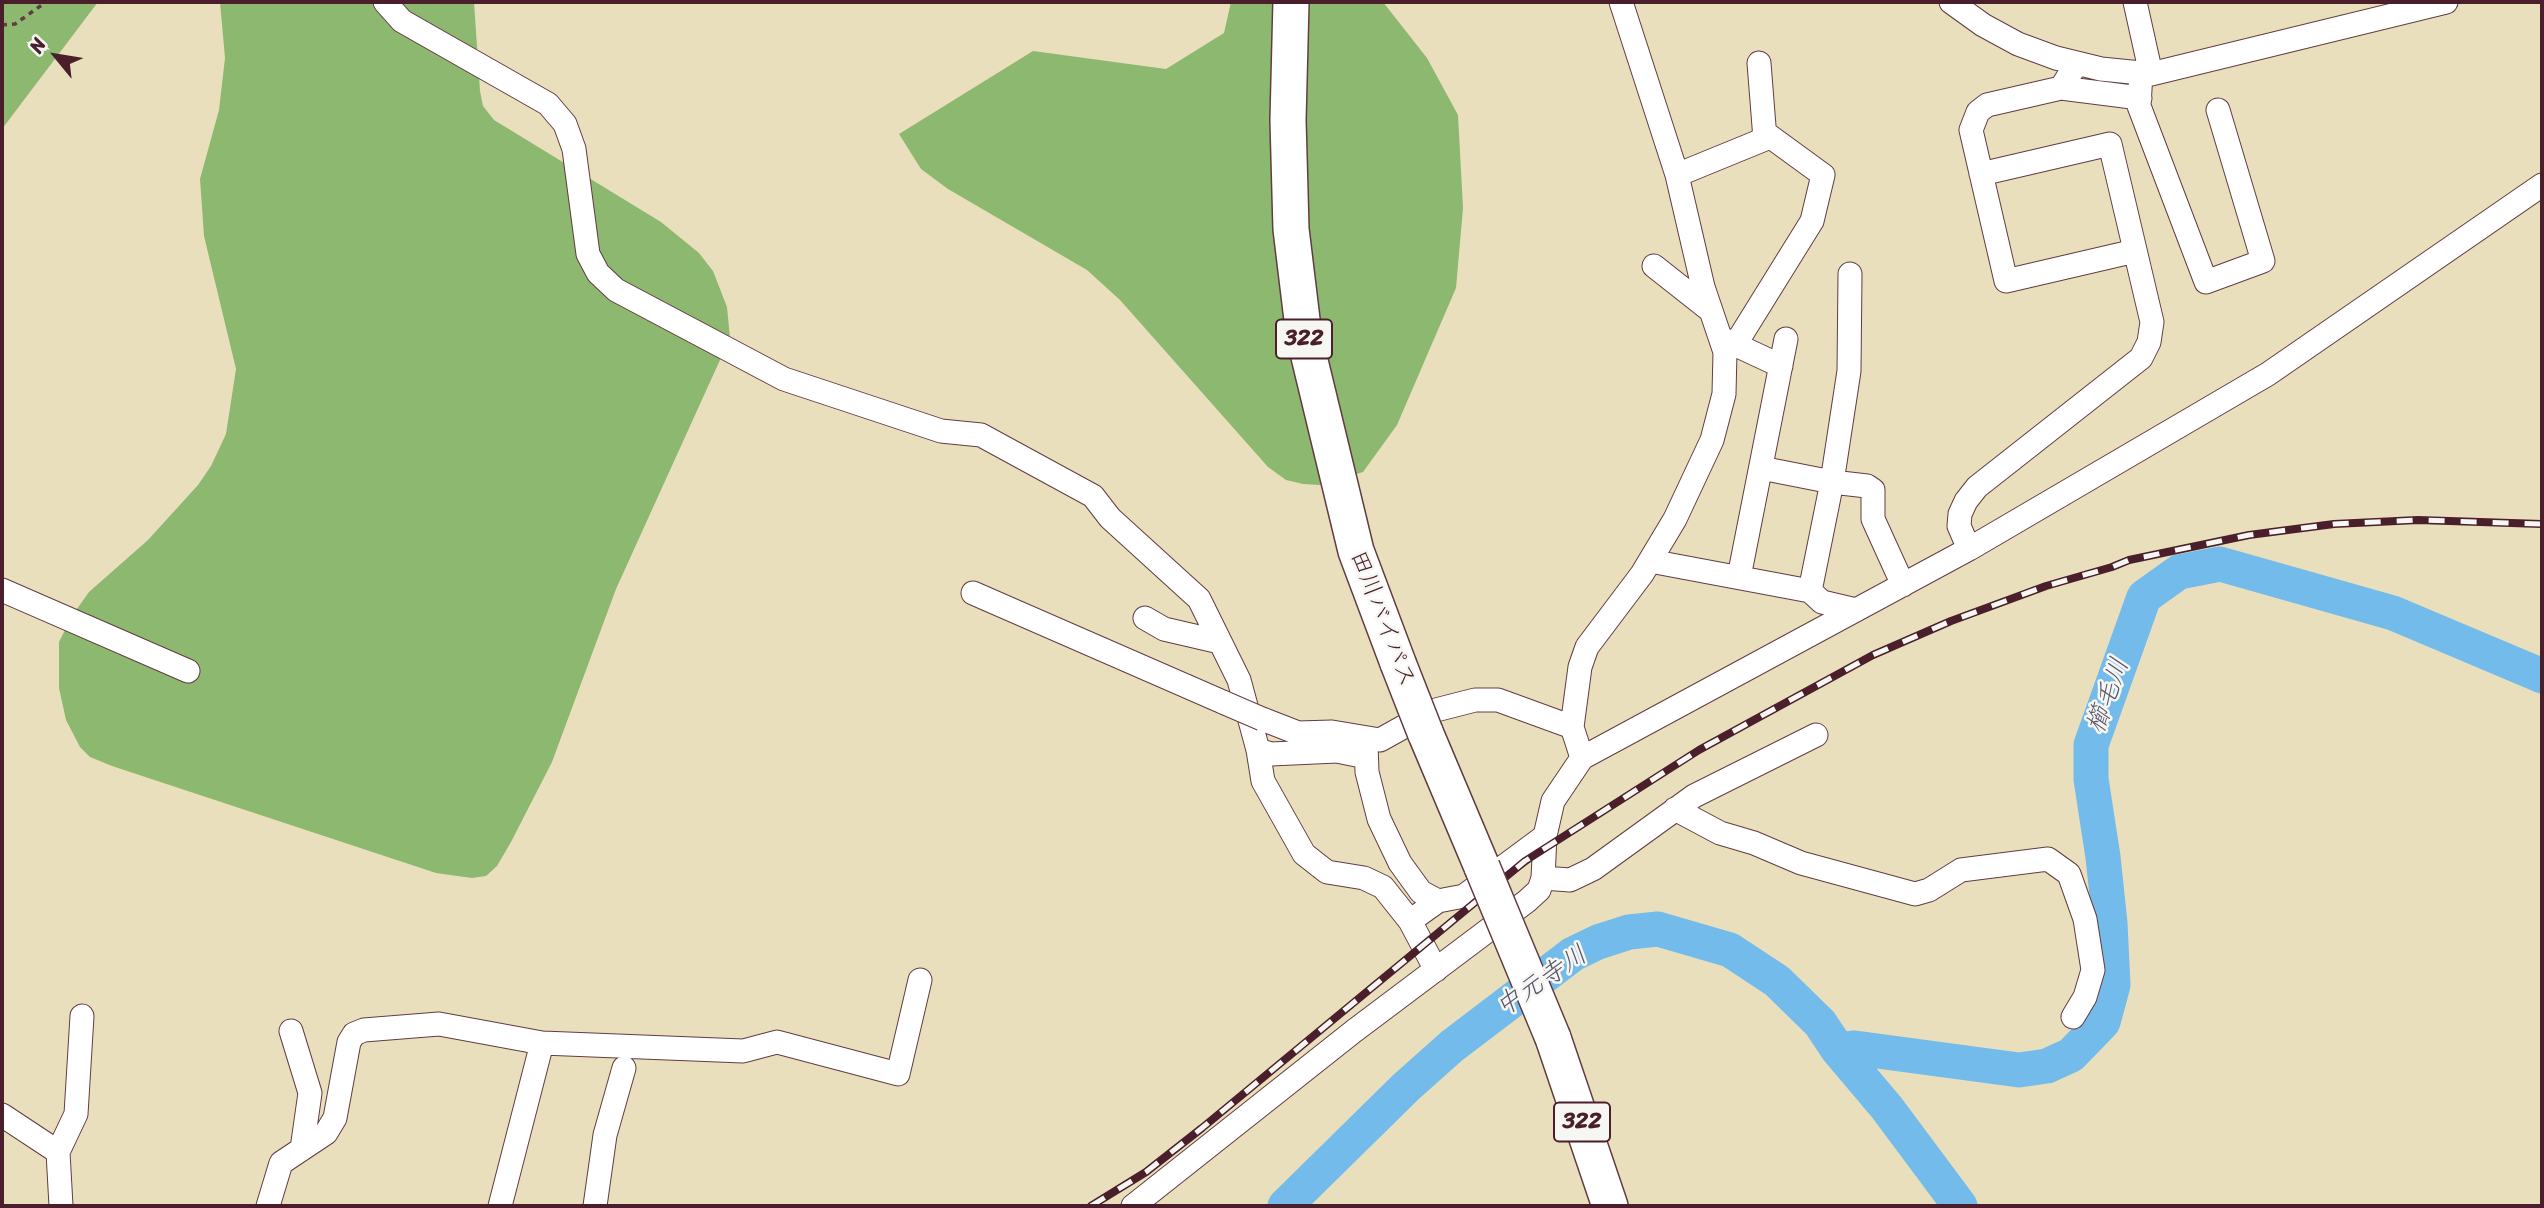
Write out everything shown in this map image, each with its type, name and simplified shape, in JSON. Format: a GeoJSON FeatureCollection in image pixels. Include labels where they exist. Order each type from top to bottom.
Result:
{"type":"FeatureCollection","features":[{"type":"Feature","properties":{"kind":"highway","name":"田川バイパス"},"geometry":{"type":"LineString","coordinates":[[1291,2],[1288,120],[1291,229],[1304,336],[1356,551],[1398,663],[1553,1038],[1610,1206]]}},
{"type":"Feature","properties":{"kind":"street"},"geometry":{"type":"LineString","coordinates":[[384,2],[402,20],[548,104],[565,124],[574,149],[588,254],[598,273],[616,290],[784,379],[941,431],[981,435],[1093,496],[1110,518],[1199,598],[1239,680],[1258,750],[1263,781],[1304,854],[1327,872],[1364,878],[1383,887],[1410,921],[1436,970]]}},
{"type":"Feature","properties":{"kind":"street"},"geometry":{"type":"LineString","coordinates":[[1621,2],[1677,176],[1711,311],[1728,341],[1781,366]]}},
{"type":"Feature","properties":{"kind":"street"},"geometry":{"type":"LineString","coordinates":[[1951,2],[2018,44],[2101,69],[2146,74],[2446,2]]}},
{"type":"Feature","properties":{"kind":"street"},"geometry":{"type":"LineString","coordinates":[[2134,2],[2146,74],[2139,106],[2206,282],[2263,261],[2218,110]]}},
{"type":"Feature","properties":{"kind":"street"},"geometry":{"type":"LineString","coordinates":[[1677,176],[1765,139],[1759,63]]}},
{"type":"Feature","properties":{"kind":"street"},"geometry":{"type":"LineString","coordinates":[[2062,88],[2077,63]]}},
{"type":"Feature","properties":{"kind":"street"},"geometry":{"type":"LineString","coordinates":[[2135,251],[2006,281],[1971,130],[1978,112],[1987,105],[2062,88],[2140,99]]}},
{"type":"Feature","properties":{"kind":"street"},"geometry":{"type":"LineString","coordinates":[[1582,758],[1572,727],[1580,667],[1587,647],[1650,561],[1675,519],[1712,440],[1724,394],[1725,352],[1728,341],[1812,221],[1823,175],[1764,132]]}},
{"type":"Feature","properties":{"kind":"street"},"geometry":{"type":"LineString","coordinates":[[1969,549],[1959,526],[1965,501],[1978,487],[2141,358],[2149,342],[2152,322],[2110,144],[1981,174]]}},
{"type":"Feature","properties":{"kind":"street"},"geometry":{"type":"LineString","coordinates":[[1133,1206],[1354,1031],[1539,890],[1543,878],[1545,836],[1553,801],[1582,758],[1969,549],[2268,374],[2542,185]]}},
{"type":"Feature","properties":{"kind":"street"},"geometry":{"type":"LineString","coordinates":[[1654,266],[1711,311]]}},
{"type":"Feature","properties":{"kind":"street"},"geometry":{"type":"LineString","coordinates":[[1810,590],[1832,482],[1849,371],[1850,274]]}},
{"type":"Feature","properties":{"kind":"street"},"geometry":{"type":"LineString","coordinates":[[1739,577],[1786,339]]}},
{"type":"Feature","properties":{"kind":"street"},"geometry":{"type":"LineString","coordinates":[[1761,468],[1832,482],[1867,485],[1873,490],[1873,519],[1903,584]]}},
{"type":"Feature","properties":{"kind":"street"},"geometry":{"type":"LineString","coordinates":[[1650,561],[1810,590],[1822,601],[1856,610]]}},
{"type":"Feature","properties":{"kind":"street"},"geometry":{"type":"LineString","coordinates":[[2,590],[188,671]]}},
{"type":"Feature","properties":{"kind":"street"},"geometry":{"type":"LineString","coordinates":[[973,593],[1297,733],[1332,732],[1366,747]]}},
{"type":"Feature","properties":{"kind":"street"},"geometry":{"type":"LineString","coordinates":[[1145,618],[1164,629],[1220,642]]}},
{"type":"Feature","properties":{"kind":"street"},"geometry":{"type":"LineString","coordinates":[[1258,750],[1271,754],[1366,747],[1432,710],[1475,700],[1498,700],[1572,727]]}},
{"type":"Feature","properties":{"kind":"street"},"geometry":{"type":"LineString","coordinates":[[1543,878],[1570,880],[1593,869],[1694,796],[1816,736]]}},
{"type":"Feature","properties":{"kind":"street"},"geometry":{"type":"LineString","coordinates":[[1366,747],[1367,772],[1379,819],[1400,863],[1420,892],[1438,901]]}},
{"type":"Feature","properties":{"kind":"street"},"geometry":{"type":"LineString","coordinates":[[1675,809],[1720,833],[1754,843],[1801,863],[1915,894],[1929,890],[1961,870],[2048,859],[2069,874],[2085,919],[2093,970],[2085,997],[2073,1017]]}},
{"type":"Feature","properties":{"kind":"street"},"geometry":{"type":"LineString","coordinates":[[1410,921],[1438,901],[1464,896],[1545,836]]}},
{"type":"Feature","properties":{"kind":"street"},"geometry":{"type":"LineString","coordinates":[[268,1206],[281,1163],[326,1133],[335,1118],[349,1042],[354,1034],[364,1030],[439,1024],[542,1043],[743,1051],[777,1042],[898,1074],[920,980]]}},
{"type":"Feature","properties":{"kind":"street"},"geometry":{"type":"LineString","coordinates":[[61,1206],[58,1152],[76,1114],[82,1016]]}},
{"type":"Feature","properties":{"kind":"street"},"geometry":{"type":"LineString","coordinates":[[291,1031],[310,1093],[302,1149]]}},
{"type":"Feature","properties":{"kind":"street"},"geometry":{"type":"LineString","coordinates":[[500,1206],[542,1043]]}},
{"type":"Feature","properties":{"kind":"street"},"geometry":{"type":"LineString","coordinates":[[595,1206],[605,1135],[624,1068]]}},
{"type":"Feature","properties":{"kind":"street"},"geometry":{"type":"LineString","coordinates":[[2,1115],[58,1152]]}},
{"type":"Feature","properties":{"kind":"path"},"geometry":{"type":"LineString","coordinates":[[2,26],[15,24],[46,2]]}},
{"type":"Feature","properties":{"kind":"green space"},"geometry":{"type":"Polygon","coordinates":[[[2,2],[98,2],[2,129],[2,2]]]}},
{"type":"Feature","properties":{"kind":"green space"},"geometry":{"type":"Polygon","coordinates":[[[220,2],[474,2],[480,91],[483,106],[494,120],[661,222],[699,253],[713,271],[727,307],[730,338],[616,589],[552,762],[511,842],[497,866],[486,876],[472,878],[436,873],[112,766],[90,757],[80,747],[66,720],[59,688],[59,642],[72,616],[89,592],[148,540],[198,485],[211,466],[226,434],[236,369],[204,236],[200,179],[219,110],[225,58],[220,2]]]}},
{"type":"Feature","properties":{"kind":"green space"},"geometry":{"type":"Polygon","coordinates":[[[1231,2],[1383,2],[1427,58],[1458,115],[1463,208],[1456,288],[1397,425],[1363,472],[1320,485],[1286,480],[1268,467],[1120,300],[1087,270],[948,189],[921,169],[899,134],[1033,51],[1166,69],[1224,33],[1231,2]]]}},
{"type":"Feature","properties":{"kind":"waterway","name":"櫛毛川"},"geometry":{"type":"LineString","coordinates":[[1838,1050],[1855,1048],[2019,1070],[2047,1066],[2071,1055],[2103,1022],[2113,985],[2103,857],[2091,779],[2091,745],[2144,597],[2179,572],[2220,564],[2393,613],[2542,676]]}},
{"type":"Feature","properties":{"kind":"waterway","name":"中元寺川"},"geometry":{"type":"LineString","coordinates":[[1285,1206],[1406,1087],[1452,1046],[1573,954],[1629,932],[1658,929],[1730,950],[1777,981],[1820,1023],[1838,1050],[1887,1108],[1960,1206]]}},
{"type":"Feature","properties":{"kind":"railway"},"geometry":{"type":"LineString","coordinates":[[1091,1206],[1146,1172],[1202,1128],[1525,861],[1699,750],[1873,655],[1951,621],[2046,586],[2129,560],[2249,535],[2334,524],[2418,520],[2542,524]]}}]}
